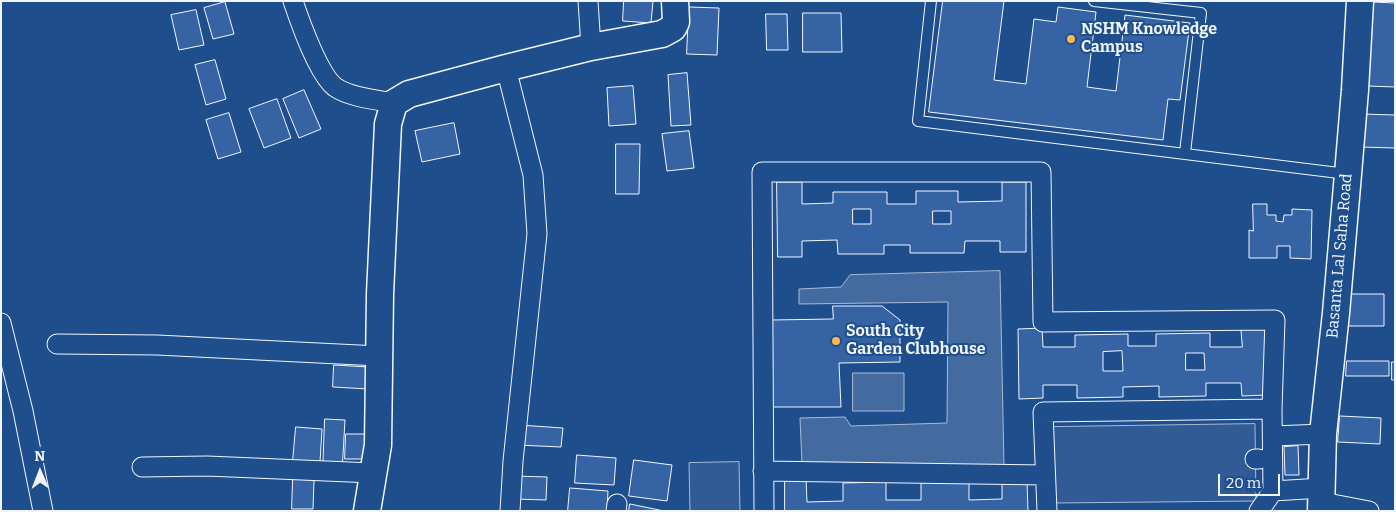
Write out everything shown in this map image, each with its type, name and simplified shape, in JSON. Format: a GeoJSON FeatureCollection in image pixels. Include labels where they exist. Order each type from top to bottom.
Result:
{"type":"FeatureCollection","features":[{"type":"Feature","properties":{"kind":"street"},"geometry":{"type":"LineString","coordinates":[[293,1],[302,27],[326,78],[336,88],[361,98],[394,103],[410,94],[506,68],[591,47],[662,34],[673,28],[676,22],[675,1]]}},
{"type":"Feature","properties":{"kind":"street"},"geometry":{"type":"LineString","coordinates":[[588,1],[591,47]]}},
{"type":"Feature","properties":{"kind":"street","name":"Basanta Lal Saha Road"},"geometry":{"type":"LineString","coordinates":[[1322,500],[1324,434],[1355,90],[1360,1]]}},
{"type":"Feature","properties":{"kind":"street"},"geometry":{"type":"LineString","coordinates":[[506,68],[532,176],[537,234],[513,461],[510,511]]}},
{"type":"Feature","properties":{"kind":"street"},"geometry":{"type":"LineString","coordinates":[[367,511],[378,445],[380,294],[388,124],[394,103]]}},
{"type":"Feature","properties":{"kind":"street"},"geometry":{"type":"LineString","coordinates":[[764,511],[762,172],[1041,172],[1043,322],[1275,320],[1272,409],[1273,491],[1259,511],[1243,511]]}},
{"type":"Feature","properties":{"kind":"street"},"geometry":{"type":"LineString","coordinates":[[1,323],[23,411],[43,511]]}},
{"type":"Feature","properties":{"kind":"street"},"geometry":{"type":"LineString","coordinates":[[57,344],[157,345],[379,356]]}},
{"type":"Feature","properties":{"kind":"street"},"geometry":{"type":"LineString","coordinates":[[1047,511],[1043,412],[1272,409]]}},
{"type":"Feature","properties":{"kind":"street"},"geometry":{"type":"LineString","coordinates":[[1273,436],[1324,434]]}},
{"type":"Feature","properties":{"kind":"street"},"geometry":{"type":"LineString","coordinates":[[142,467],[207,466],[373,472]]}},
{"type":"Feature","properties":{"kind":"street"},"geometry":{"type":"LineString","coordinates":[[764,471],[1046,475]]}},
{"type":"Feature","properties":{"kind":"street"},"geometry":{"type":"LineString","coordinates":[[1273,491],[1369,511]]}},
{"type":"Feature","properties":{"kind":"lane"},"geometry":{"type":"LineString","coordinates":[[931,1],[918,120],[1348,174]]}},
{"type":"Feature","properties":{"kind":"lane"},"geometry":{"type":"LineString","coordinates":[[1094,1],[1201,13],[1185,153]]}},
{"type":"Feature","properties":{"kind":"shaded area"},"geometry":{"type":"Polygon","coordinates":[[[1000,271],[1004,466],[802,464],[800,418],[845,417],[851,426],[947,423],[948,302],[799,304],[799,289],[841,287],[850,275],[1000,271]]]}},
{"type":"Feature","properties":{"kind":"shaded area"},"geometry":{"type":"Polygon","coordinates":[[[853,373],[904,373],[904,411],[853,411],[853,373]]]}},
{"type":"Feature","properties":{"kind":"shaded area"},"geometry":{"type":"Polygon","coordinates":[[[1255,424],[1256,501],[1054,503],[1053,427],[1255,424]]]}},
{"type":"Feature","properties":{"kind":"shaded area"},"geometry":{"type":"Polygon","coordinates":[[[739,462],[740,511],[690,511],[689,463],[739,462]]]}},
{"type":"Feature","properties":{"kind":"building"},"geometry":{"type":"Polygon","coordinates":[[[624,1],[653,1],[651,23],[623,21],[624,1]]]}},
{"type":"Feature","properties":{"kind":"building"},"geometry":{"type":"Polygon","coordinates":[[[943,1],[1004,1],[994,80],[1026,84],[1034,19],[1056,22],[1058,7],[1096,12],[1087,87],[1116,91],[1125,15],[1190,23],[1180,100],[1168,99],[1163,140],[929,112],[943,1]]]}},
{"type":"Feature","properties":{"kind":"building"},"geometry":{"type":"Polygon","coordinates":[[[225,2],[234,34],[213,39],[204,8],[225,2]]]}},
{"type":"Feature","properties":{"kind":"building"},"geometry":{"type":"Polygon","coordinates":[[[1373,2],[1395,3],[1395,87],[1368,86],[1373,2]]]}},
{"type":"Feature","properties":{"kind":"building"},"geometry":{"type":"Polygon","coordinates":[[[689,7],[719,8],[717,55],[687,54],[689,7]]]}},
{"type":"Feature","properties":{"kind":"building"},"geometry":{"type":"Polygon","coordinates":[[[196,10],[204,45],[179,50],[171,15],[196,10]]]}},
{"type":"Feature","properties":{"kind":"building"},"geometry":{"type":"Polygon","coordinates":[[[803,13],[841,13],[842,52],[803,52],[803,13]]]}},
{"type":"Feature","properties":{"kind":"building"},"geometry":{"type":"Polygon","coordinates":[[[766,14],[787,14],[788,50],[767,50],[766,14]]]}},
{"type":"Feature","properties":{"kind":"building"},"geometry":{"type":"Polygon","coordinates":[[[215,60],[226,99],[206,105],[195,65],[215,60]]]}},
{"type":"Feature","properties":{"kind":"building"},"geometry":{"type":"Polygon","coordinates":[[[687,73],[691,125],[671,126],[668,75],[687,73]]]}},
{"type":"Feature","properties":{"kind":"building"},"geometry":{"type":"Polygon","coordinates":[[[633,86],[636,124],[609,126],[607,88],[633,86]]]}},
{"type":"Feature","properties":{"kind":"building"},"geometry":{"type":"Polygon","coordinates":[[[304,90],[321,129],[299,138],[283,99],[304,90]]]}},
{"type":"Feature","properties":{"kind":"building"},"geometry":{"type":"Polygon","coordinates":[[[277,99],[291,138],[264,148],[249,109],[277,99]]]}},
{"type":"Feature","properties":{"kind":"building"},"geometry":{"type":"Polygon","coordinates":[[[229,113],[241,152],[218,159],[206,120],[229,113]]]}},
{"type":"Feature","properties":{"kind":"building"},"geometry":{"type":"Polygon","coordinates":[[[1362,114],[1395,115],[1395,148],[1361,147],[1362,114]]]}},
{"type":"Feature","properties":{"kind":"building"},"geometry":{"type":"Polygon","coordinates":[[[454,123],[460,154],[422,162],[415,131],[454,123]]]}},
{"type":"Feature","properties":{"kind":"building"},"geometry":{"type":"Polygon","coordinates":[[[689,131],[694,168],[667,171],[662,134],[689,131]]]}},
{"type":"Feature","properties":{"kind":"building"},"geometry":{"type":"Polygon","coordinates":[[[616,144],[640,144],[639,194],[616,194],[616,144]]]}},
{"type":"Feature","properties":{"kind":"building"},"geometry":{"type":"Polygon","coordinates":[[[777,182],[802,182],[802,204],[833,203],[833,192],[887,192],[887,204],[916,204],[916,191],[958,191],[958,202],[1002,201],[1002,182],[1026,182],[1026,252],[1000,252],[1000,241],[965,241],[964,253],[910,253],[910,245],[884,245],[884,254],[838,254],[837,240],[802,241],[802,257],[778,257],[777,182]],[[853,209],[853,224],[871,224],[871,209],[853,209]],[[933,211],[933,224],[951,224],[951,211],[933,211]]]}},
{"type":"Feature","properties":{"kind":"building"},"geometry":{"type":"Polygon","coordinates":[[[1253,204],[1267,204],[1267,215],[1276,215],[1276,221],[1283,222],[1284,215],[1292,215],[1292,209],[1312,210],[1311,259],[1290,258],[1290,246],[1277,246],[1277,258],[1249,258],[1249,230],[1253,231],[1253,204]]]}},
{"type":"Feature","properties":{"kind":"building"},"geometry":{"type":"Polygon","coordinates":[[[1347,294],[1384,294],[1384,326],[1347,326],[1347,294]]]}},
{"type":"Feature","properties":{"kind":"building","name":"South City Garden Clubhouse"},"geometry":{"type":"Polygon","coordinates":[[[833,306],[882,306],[900,320],[900,362],[839,363],[841,407],[772,407],[772,320],[833,319],[833,306]]]}},
{"type":"Feature","properties":{"kind":"building"},"geometry":{"type":"Polygon","coordinates":[[[1241,326],[1266,326],[1267,395],[1242,396],[1241,383],[1206,383],[1206,396],[1159,397],[1159,386],[1123,387],[1123,397],[1077,398],[1077,385],[1043,385],[1043,398],[1019,399],[1018,329],[1042,328],[1043,347],[1075,347],[1075,335],[1128,334],[1128,346],[1156,346],[1156,334],[1210,333],[1210,347],[1242,347],[1241,326]],[[1122,351],[1103,352],[1103,371],[1123,371],[1122,351]],[[1186,353],[1186,370],[1205,370],[1204,353],[1186,353]]]}},
{"type":"Feature","properties":{"kind":"building"},"geometry":{"type":"Polygon","coordinates":[[[1347,361],[1389,361],[1389,376],[1346,376],[1347,361]]]}},
{"type":"Feature","properties":{"kind":"building"},"geometry":{"type":"Polygon","coordinates":[[[1392,362],[1395,362],[1395,380],[1392,380],[1392,362]]]}},
{"type":"Feature","properties":{"kind":"building"},"geometry":{"type":"Polygon","coordinates":[[[334,365],[369,367],[368,389],[333,387],[334,365]]]}},
{"type":"Feature","properties":{"kind":"building"},"geometry":{"type":"Polygon","coordinates":[[[1340,416],[1381,418],[1380,444],[1338,442],[1340,416]]]}},
{"type":"Feature","properties":{"kind":"building"},"geometry":{"type":"Polygon","coordinates":[[[325,419],[345,420],[342,472],[323,471],[325,419]]]}},
{"type":"Feature","properties":{"kind":"building"},"geometry":{"type":"Polygon","coordinates":[[[519,425],[563,428],[561,447],[517,445],[519,425]]]}},
{"type":"Feature","properties":{"kind":"building"},"geometry":{"type":"Polygon","coordinates":[[[296,427],[322,429],[320,462],[293,461],[296,427]]]}},
{"type":"Feature","properties":{"kind":"building"},"geometry":{"type":"Polygon","coordinates":[[[346,434],[367,434],[366,459],[345,459],[346,434]]]}},
{"type":"Feature","properties":{"kind":"building"},"geometry":{"type":"Polygon","coordinates":[[[1298,446],[1299,475],[1285,475],[1284,447],[1298,446]]]}},
{"type":"Feature","properties":{"kind":"building"},"geometry":{"type":"Polygon","coordinates":[[[577,455],[616,458],[614,485],[575,483],[577,455]]]}},
{"type":"Feature","properties":{"kind":"building"},"geometry":{"type":"Polygon","coordinates":[[[634,460],[672,465],[667,501],[629,496],[634,460]]]}},
{"type":"Feature","properties":{"kind":"building"},"geometry":{"type":"Polygon","coordinates":[[[514,476],[547,477],[546,500],[514,499],[514,476]]]}},
{"type":"Feature","properties":{"kind":"building"},"geometry":{"type":"Polygon","coordinates":[[[785,478],[806,478],[807,502],[843,501],[843,483],[886,482],[886,500],[921,500],[921,482],[969,482],[969,500],[1002,499],[1002,482],[1027,482],[1028,511],[785,511],[785,478]]]}},
{"type":"Feature","properties":{"kind":"building"},"geometry":{"type":"Polygon","coordinates":[[[293,479],[314,480],[313,509],[292,509],[293,479]]]}},
{"type":"Feature","properties":{"kind":"building"},"geometry":{"type":"Polygon","coordinates":[[[570,488],[608,491],[607,511],[568,511],[570,488]]]}},
{"type":"Feature","properties":{"kind":"building"},"geometry":{"type":"Polygon","coordinates":[[[630,504],[664,511],[629,511],[630,504]]]}},
{"type":"Feature","properties":{"kind":"place","name":"NSHM Knowledge Campus"},"geometry":{"type":"Point","coordinates":[1071,39]}},
{"type":"Feature","properties":{"kind":"place","name":"South City Garden Clubhouse"},"geometry":{"type":"Point","coordinates":[836,341]}}]}
